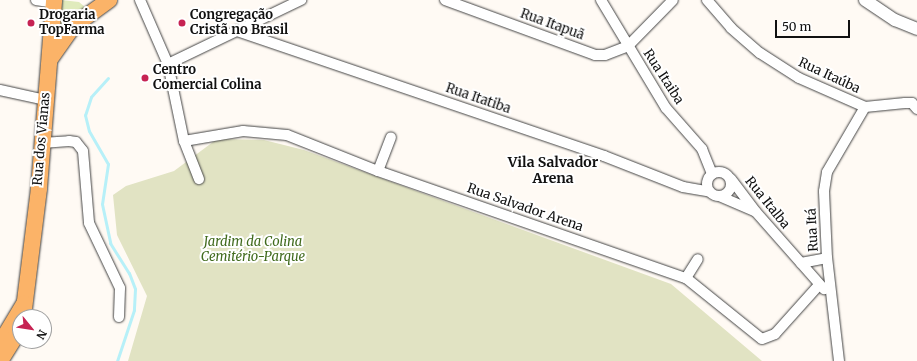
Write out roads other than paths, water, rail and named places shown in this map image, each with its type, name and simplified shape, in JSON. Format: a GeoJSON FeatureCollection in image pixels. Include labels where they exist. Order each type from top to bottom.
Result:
{"type":"FeatureCollection","features":[{"type":"Feature","properties":{"kind":"main road","name":"Rua dos Vianas"},"geometry":{"type":"LineString","coordinates":[[24,309],[42,143],[49,60],[72,28],[109,0]]}},
{"type":"Feature","properties":{"kind":"main road"},"geometry":{"type":"LineString","coordinates":[[49,60],[54,2]]}},
{"type":"Feature","properties":{"kind":"main road","name":"Rua dos Vianas"},"geometry":{"type":"LineString","coordinates":[[0,344],[12,327]]}},
{"type":"Feature","properties":{"kind":"main road"},"geometry":{"type":"LineString","coordinates":[[0,361],[12,340]]}},
{"type":"Feature","properties":{"kind":"street"},"geometry":{"type":"LineString","coordinates":[[36,0],[54,2]]}},
{"type":"Feature","properties":{"kind":"street"},"geometry":{"type":"LineString","coordinates":[[140,0],[168,64],[184,141],[199,179]]}},
{"type":"Feature","properties":{"kind":"street"},"geometry":{"type":"LineString","coordinates":[[168,64],[302,0]]}},
{"type":"Feature","properties":{"kind":"street","name":"Rua Itapuã"},"geometry":{"type":"LineString","coordinates":[[445,0],[595,55],[605,55],[628,46]]}},
{"type":"Feature","properties":{"kind":"street"},"geometry":{"type":"LineString","coordinates":[[601,0],[628,46]]}},
{"type":"Feature","properties":{"kind":"street","name":"Rua Itaiba"},"geometry":{"type":"LineString","coordinates":[[673,0],[628,46],[666,108],[702,149],[712,174]]}},
{"type":"Feature","properties":{"kind":"street","name":"Rua Itaúba"},"geometry":{"type":"LineString","coordinates":[[707,0],[731,28],[760,53],[799,78],[865,107],[912,103],[917,109]]}},
{"type":"Feature","properties":{"kind":"street"},"geometry":{"type":"LineString","coordinates":[[864,0],[895,20],[917,29]]}},
{"type":"Feature","properties":{"kind":"street","name":"Rua Itatiba"},"geometry":{"type":"LineString","coordinates":[[237,31],[604,156],[683,187],[714,194],[756,212]]}},
{"type":"Feature","properties":{"kind":"street"},"geometry":{"type":"LineString","coordinates":[[0,90],[45,100]]}},
{"type":"Feature","properties":{"kind":"street","name":"Rua Itá"},"geometry":{"type":"LineString","coordinates":[[839,361],[833,297],[827,258],[824,198],[827,172],[865,107]]}},
{"type":"Feature","properties":{"kind":"street","name":"Rua Salvador Arena"},"geometry":{"type":"LineString","coordinates":[[184,141],[243,132],[287,135],[378,171],[686,278],[762,340],[775,334],[819,285]]}},
{"type":"Feature","properties":{"kind":"street"},"geometry":{"type":"LineString","coordinates":[[378,171],[391,137]]}},
{"type":"Feature","properties":{"kind":"street"},"geometry":{"type":"LineString","coordinates":[[42,143],[69,141],[76,142],[83,151],[89,223],[120,288],[119,317]]}},
{"type":"Feature","properties":{"kind":"street","name":"Rua Italba"},"geometry":{"type":"LineString","coordinates":[[702,149],[728,176],[756,212],[819,285],[833,297]]}},
{"type":"Feature","properties":{"kind":"street"},"geometry":{"type":"LineString","coordinates":[[712,174],[728,176],[730,191],[714,194],[707,183],[712,174]]}},
{"type":"Feature","properties":{"kind":"street"},"geometry":{"type":"LineString","coordinates":[[801,264],[827,258]]}},
{"type":"Feature","properties":{"kind":"street"},"geometry":{"type":"LineString","coordinates":[[686,278],[698,259]]}},
{"type":"Feature","properties":{"kind":"waterway"},"geometry":{"type":"LineString","coordinates":[[108,78],[91,97],[85,115],[89,131],[108,164],[102,204],[110,243],[129,273],[135,289],[134,310],[117,361]]}},
{"type":"Feature","properties":{"kind":"place","name":"Drogaria TopFarma"},"geometry":{"type":"Point","coordinates":[31,23]}},
{"type":"Feature","properties":{"kind":"place","name":"Congregação Cristã no Brasil"},"geometry":{"type":"Point","coordinates":[182,23]}},
{"type":"Feature","properties":{"kind":"place","name":"Centro Comercial Colina"},"geometry":{"type":"Point","coordinates":[145,78]}},
{"type":"Feature","properties":{"kind":"district","name":"Vila Salvador Arena"},"geometry":{"type":"Point","coordinates":[553,170]}},
{"type":"Feature","properties":{"kind":"park label","name":"Jardim da Colina Cemitério-Parque"},"geometry":{"type":"Point","coordinates":[253,250]}}]}
